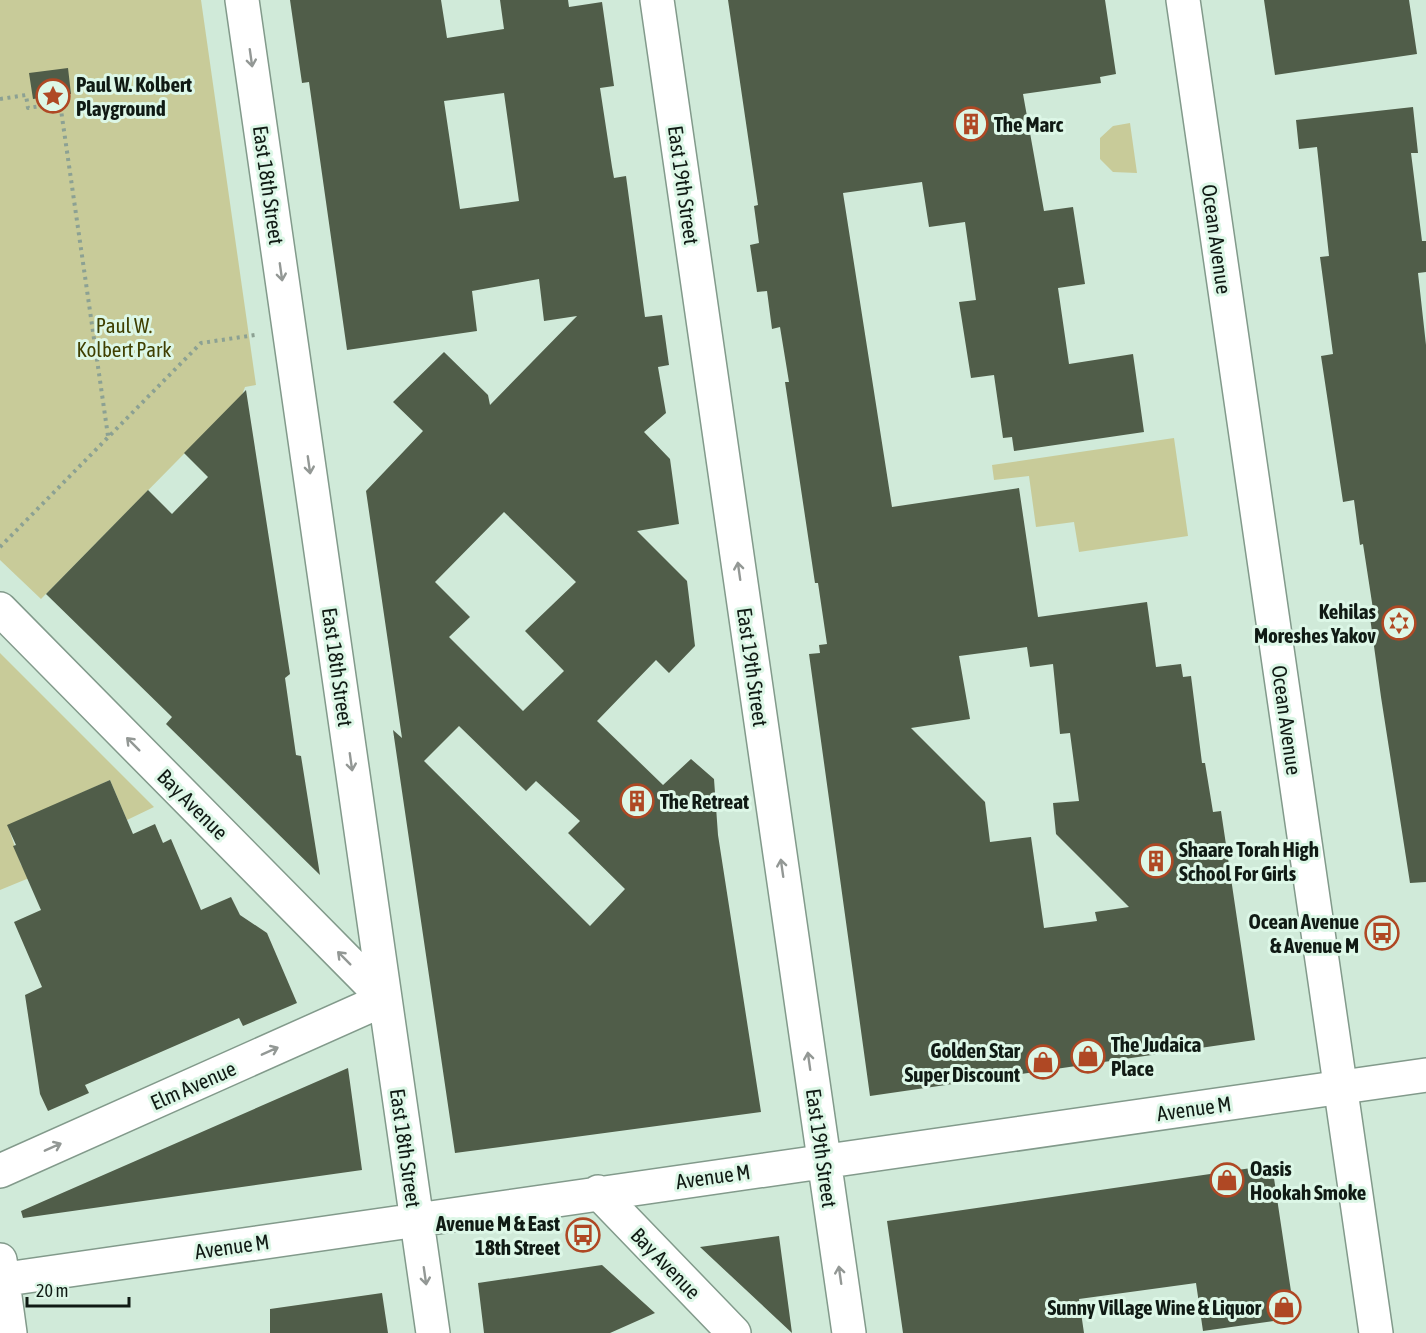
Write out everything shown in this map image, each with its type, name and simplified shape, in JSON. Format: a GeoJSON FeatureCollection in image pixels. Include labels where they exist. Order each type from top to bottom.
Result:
{"type":"FeatureCollection","features":[{"type":"Feature","properties":{"kind":"street","name":"East 18th Street"},"geometry":{"type":"LineString","coordinates":[[242,0],[434,1333]]}},
{"type":"Feature","properties":{"kind":"street","name":"East 19th Street"},"geometry":{"type":"LineString","coordinates":[[657,0],[849,1333]]}},
{"type":"Feature","properties":{"kind":"street","name":"Ocean Avenue"},"geometry":{"type":"LineString","coordinates":[[1183,0],[1376,1333]]}},
{"type":"Feature","properties":{"kind":"street","name":"Bay Avenue"},"geometry":{"type":"LineString","coordinates":[[0,609],[385,999]]}},
{"type":"Feature","properties":{"kind":"street","name":"Elm Avenue"},"geometry":{"type":"LineString","coordinates":[[0,1171],[385,999]]}},
{"type":"Feature","properties":{"kind":"street","name":"Avenue M"},"geometry":{"type":"LineString","coordinates":[[1,1273],[417,1219],[1426,1075]]}},
{"type":"Feature","properties":{"kind":"street","name":"Bay Avenue"},"geometry":{"type":"LineString","coordinates":[[598,1192],[734,1333]]}},
{"type":"Feature","properties":{"kind":"street"},"geometry":{"type":"LineString","coordinates":[[1,1273],[10,1333]]}},
{"type":"Feature","properties":{"kind":"path"},"geometry":{"type":"LineString","coordinates":[[0,99],[26,95],[28,108],[60,103],[108,436]]}},
{"type":"Feature","properties":{"kind":"path"},"geometry":{"type":"LineString","coordinates":[[0,547],[201,343],[255,335]]}},
{"type":"Feature","properties":{"kind":"green space","name":"Paul W. Kolbert Park"},"geometry":{"type":"Polygon","coordinates":[[[0,0],[201,0],[256,385],[245,387],[242,395],[41,599],[0,560],[0,0]]]}},
{"type":"Feature","properties":{"kind":"green space"},"geometry":{"type":"Polygon","coordinates":[[[1130,123],[1137,173],[1113,172],[1100,159],[1100,138],[1113,126],[1130,123]]]}},
{"type":"Feature","properties":{"kind":"green space"},"geometry":{"type":"Polygon","coordinates":[[[1174,438],[1188,536],[1079,552],[1074,522],[1036,527],[1029,476],[994,480],[992,465],[1174,438]]]}},
{"type":"Feature","properties":{"kind":"green space"},"geometry":{"type":"Polygon","coordinates":[[[0,653],[154,807],[127,820],[110,780],[8,826],[21,865],[34,876],[0,890],[0,653]]]}},
{"type":"Feature","properties":{"kind":"building"},"geometry":{"type":"Polygon","coordinates":[[[290,0],[441,0],[447,38],[504,29],[500,0],[568,0],[569,7],[602,2],[614,86],[600,88],[614,178],[626,176],[645,317],[662,315],[669,365],[658,367],[666,413],[644,432],[670,459],[679,524],[637,531],[687,581],[695,646],[669,673],[656,660],[597,721],[663,785],[691,759],[714,779],[718,835],[761,1112],[455,1153],[393,730],[402,738],[366,491],[423,431],[393,402],[444,352],[488,395],[490,405],[577,316],[544,321],[539,279],[472,291],[477,331],[347,350],[309,82],[302,83],[290,0]],[[504,93],[444,101],[460,209],[519,201],[504,93]],[[504,512],[435,582],[470,617],[449,637],[523,711],[564,671],[525,631],[576,582],[504,512]],[[459,726],[424,761],[590,926],[625,889],[568,833],[580,821],[536,781],[526,791],[459,726]]]}},
{"type":"Feature","properties":{"kind":"building"},"geometry":{"type":"Polygon","coordinates":[[[728,0],[1105,0],[1116,74],[1100,77],[1101,83],[1023,94],[1044,211],[1073,207],[1085,284],[1058,288],[1069,364],[1133,354],[1144,432],[1014,451],[1012,437],[1003,438],[994,375],[971,378],[959,302],[976,300],[965,222],[929,227],[922,182],[843,193],[892,507],[1019,488],[1038,617],[1147,602],[1156,667],[1181,664],[1183,677],[1191,676],[1202,763],[1205,763],[1213,812],[1221,811],[1255,1040],[870,1096],[809,654],[820,653],[819,645],[827,644],[818,583],[815,583],[785,382],[789,382],[780,327],[772,329],[767,291],[757,292],[750,245],[759,243],[754,206],[758,205],[728,0]],[[1027,647],[959,656],[970,719],[911,728],[985,802],[990,842],[1031,837],[1044,928],[1097,921],[1095,912],[1129,907],[1056,834],[1053,803],[1079,801],[1070,733],[1060,734],[1053,664],[1030,667],[1027,647]]]}},
{"type":"Feature","properties":{"kind":"building"},"geometry":{"type":"Polygon","coordinates":[[[1264,0],[1409,0],[1417,54],[1275,75],[1264,0]]]}},
{"type":"Feature","properties":{"kind":"building"},"geometry":{"type":"Polygon","coordinates":[[[68,68],[71,94],[33,99],[29,73],[68,68]]]}},
{"type":"Feature","properties":{"kind":"building"},"geometry":{"type":"Polygon","coordinates":[[[1413,107],[1418,153],[1411,153],[1422,241],[1426,241],[1426,272],[1418,273],[1426,345],[1426,882],[1410,883],[1381,697],[1369,610],[1373,609],[1363,544],[1360,545],[1354,500],[1343,502],[1321,356],[1333,354],[1320,257],[1329,256],[1317,147],[1299,149],[1296,120],[1413,107]]]}},
{"type":"Feature","properties":{"kind":"building"},"geometry":{"type":"Polygon","coordinates":[[[246,390],[290,674],[285,678],[296,755],[301,756],[320,875],[166,724],[172,717],[46,594],[148,490],[172,514],[208,477],[184,453],[246,390]]]}},
{"type":"Feature","properties":{"kind":"building"},"geometry":{"type":"Polygon","coordinates":[[[110,780],[133,834],[155,824],[163,843],[171,839],[201,910],[231,897],[240,915],[267,933],[297,1003],[243,1026],[239,1018],[85,1085],[89,1093],[48,1111],[40,1094],[25,995],[42,987],[14,922],[41,910],[13,846],[16,845],[7,825],[110,780]]]}},
{"type":"Feature","properties":{"kind":"building"},"geometry":{"type":"Polygon","coordinates":[[[348,1068],[362,1170],[23,1218],[21,1211],[348,1068]]]}},
{"type":"Feature","properties":{"kind":"building"},"geometry":{"type":"Polygon","coordinates":[[[1272,1165],[1295,1318],[1203,1331],[1196,1283],[1079,1299],[1084,1333],[903,1333],[887,1221],[1272,1165]]]}},
{"type":"Feature","properties":{"kind":"building"},"geometry":{"type":"Polygon","coordinates":[[[779,1236],[792,1333],[700,1247],[779,1236]]]}},
{"type":"Feature","properties":{"kind":"building"},"geometry":{"type":"Polygon","coordinates":[[[602,1265],[655,1313],[610,1333],[484,1333],[478,1283],[602,1265]]]}},
{"type":"Feature","properties":{"kind":"building"},"geometry":{"type":"Polygon","coordinates":[[[382,1293],[388,1333],[270,1333],[270,1309],[382,1293]]]}},
{"type":"Feature","properties":{"kind":"place","name":"Paul W. Kolbert Playground"},"geometry":{"type":"Point","coordinates":[53,96]}},
{"type":"Feature","properties":{"kind":"place","name":"The Marc"},"geometry":{"type":"Point","coordinates":[971,124]}},
{"type":"Feature","properties":{"kind":"place","name":"Kehilas Moreshes Yakov"},"geometry":{"type":"Point","coordinates":[1399,623]}},
{"type":"Feature","properties":{"kind":"place","name":"The Retreat"},"geometry":{"type":"Point","coordinates":[637,801]}},
{"type":"Feature","properties":{"kind":"place","name":"Shaare Torah High School For Girls"},"geometry":{"type":"Point","coordinates":[1156,861]}},
{"type":"Feature","properties":{"kind":"place","name":"Ocean Avenue & Avenue M"},"geometry":{"type":"Point","coordinates":[1382,933]}},
{"type":"Feature","properties":{"kind":"place","name":"The Judaica Place"},"geometry":{"type":"Point","coordinates":[1088,1056]}},
{"type":"Feature","properties":{"kind":"place","name":"Golden Star Super Discount"},"geometry":{"type":"Point","coordinates":[1043,1062]}},
{"type":"Feature","properties":{"kind":"place","name":"Oasis Hookah Smoke"},"geometry":{"type":"Point","coordinates":[1227,1180]}},
{"type":"Feature","properties":{"kind":"place","name":"Avenue M & East 18th Street"},"geometry":{"type":"Point","coordinates":[583,1235]}},
{"type":"Feature","properties":{"kind":"place","name":"Sunny Village Wine & Liquor"},"geometry":{"type":"Point","coordinates":[1284,1307]}}]}
